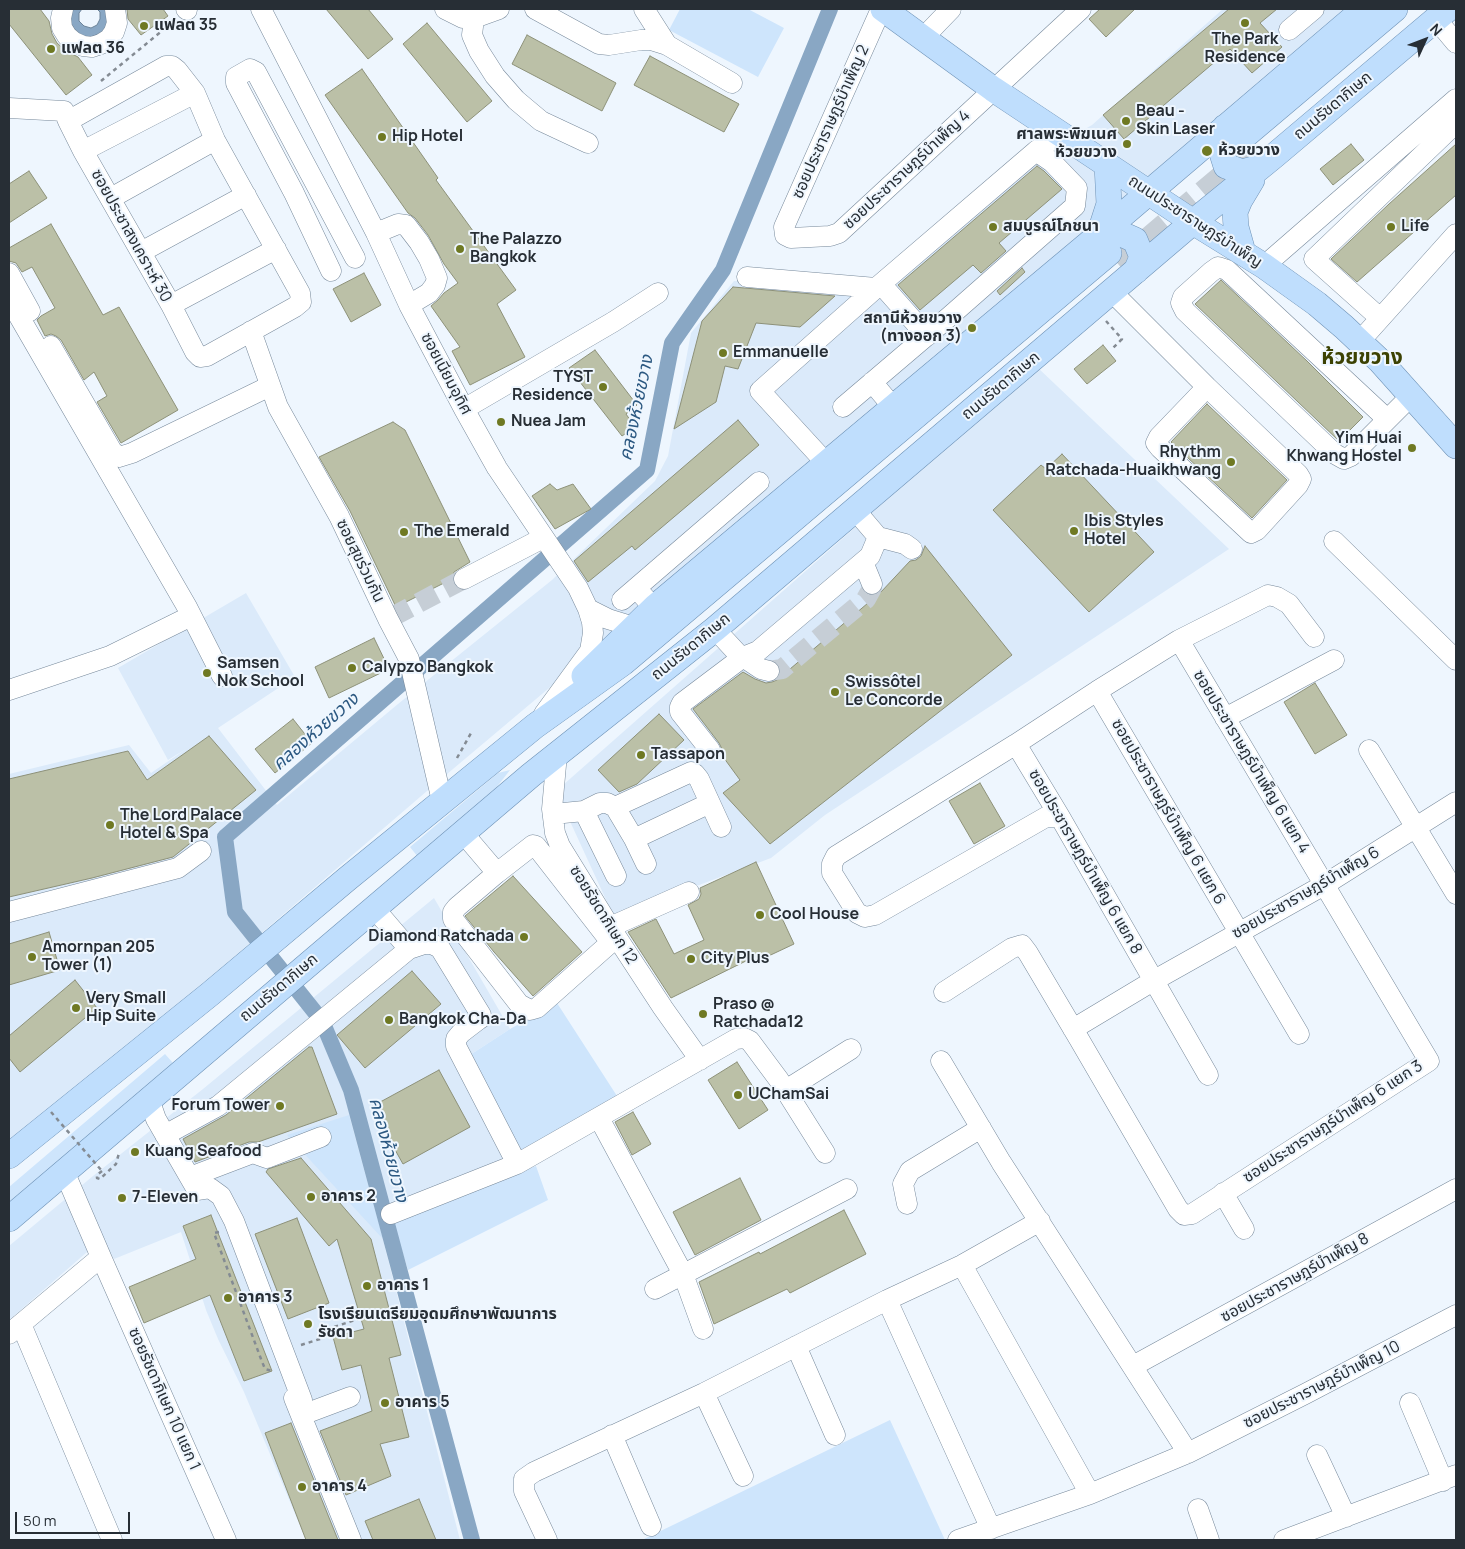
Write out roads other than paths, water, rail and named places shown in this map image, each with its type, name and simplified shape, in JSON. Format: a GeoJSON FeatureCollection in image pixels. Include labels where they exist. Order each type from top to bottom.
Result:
{"type":"FeatureCollection","features":[{"type":"Feature","properties":{"kind":"main road","name":"ถนนประชาราษฎร์บำเพ็ญ"},"geometry":{"type":"LineString","coordinates":[[882,9],[1060,134],[1193,222],[1243,252],[1317,304],[1360,341],[1456,446]]}},
{"type":"Feature","properties":{"kind":"main road","name":"ถนนรัชดาภิเษก"},"geometry":{"type":"LineString","coordinates":[[535,726],[654,608],[893,407],[1116,256],[1193,222],[1245,146],[1364,9]]}},
{"type":"Feature","properties":{"kind":"main road","name":"ถนนรัชดาภิเษก"},"geometry":{"type":"LineString","coordinates":[[1245,146],[1395,9]]}},
{"type":"Feature","properties":{"kind":"main road","name":"ถนนรัชดาภิเษก"},"geometry":{"type":"LineString","coordinates":[[9,1219],[236,1024],[554,756],[715,629],[1112,292],[1116,256],[1149,192],[1245,146],[1435,12]]}},
{"type":"Feature","properties":{"kind":"main road"},"geometry":{"type":"LineString","coordinates":[[1243,252],[1236,227],[1235,212],[1240,200],[1245,146]]}},
{"type":"Feature","properties":{"kind":"main road"},"geometry":{"type":"LineString","coordinates":[[1107,165],[1109,204],[1116,256]]}},
{"type":"Feature","properties":{"kind":"main road","name":"ถนนรัชดาภิเษก"},"geometry":{"type":"LineString","coordinates":[[9,1156],[210,994],[347,879],[535,726],[623,663],[1116,256]]}},
{"type":"Feature","properties":{"kind":"main road","name":"ถนนรัชดาภิเษก"},"geometry":{"type":"LineString","coordinates":[[554,756],[633,675],[1116,256]]}},
{"type":"Feature","properties":{"kind":"street"},"geometry":{"type":"LineString","coordinates":[[62,9],[62,28],[67,36],[83,46],[92,47],[109,39],[114,32],[117,23],[115,9]]}},
{"type":"Feature","properties":{"kind":"street","name":"ซอยเนียมอุทิศ"},"geometry":{"type":"LineString","coordinates":[[261,9],[376,233],[409,305],[464,409],[497,468],[578,588],[588,609],[592,628],[590,651],[535,726]]}},
{"type":"Feature","properties":{"kind":"street"},"geometry":{"type":"LineString","coordinates":[[445,9],[463,18],[474,18],[498,9]]}},
{"type":"Feature","properties":{"kind":"street"},"geometry":{"type":"LineString","coordinates":[[535,9],[599,44],[609,45],[651,40],[667,45],[732,83]]}},
{"type":"Feature","properties":{"kind":"street"},"geometry":{"type":"LineString","coordinates":[[644,9],[667,45]]}},
{"type":"Feature","properties":{"kind":"street","name":"ซอยประชาราษฎร์บำเพ็ญ 2"},"geometry":{"type":"LineString","coordinates":[[785,235],[784,227],[882,9]]}},
{"type":"Feature","properties":{"kind":"street"},"geometry":{"type":"LineString","coordinates":[[923,38],[950,9]]}},
{"type":"Feature","properties":{"kind":"street","name":"ซอยประชาราษฎร์บำเพ็ญ 4"},"geometry":{"type":"LineString","coordinates":[[785,235],[792,238],[830,236],[839,233],[1081,9]]}},
{"type":"Feature","properties":{"kind":"street"},"geometry":{"type":"LineString","coordinates":[[1289,30],[1314,9]]}},
{"type":"Feature","properties":{"kind":"street"},"geometry":{"type":"LineString","coordinates":[[1435,12],[1456,43]]}},
{"type":"Feature","properties":{"kind":"street"},"geometry":{"type":"LineString","coordinates":[[474,18],[472,35],[479,51],[495,76],[516,100],[541,121],[588,143]]}},
{"type":"Feature","properties":{"kind":"street"},"geometry":{"type":"LineString","coordinates":[[9,108],[64,111],[68,121],[166,66],[172,66],[177,70],[195,93],[215,140],[300,293],[301,302],[295,307],[251,331]]}},
{"type":"Feature","properties":{"kind":"street"},"geometry":{"type":"LineString","coordinates":[[331,271],[294,193],[236,83],[236,77],[250,69],[256,72],[355,258]]}},
{"type":"Feature","properties":{"kind":"street"},"geometry":{"type":"LineString","coordinates":[[84,151],[195,93]]}},
{"type":"Feature","properties":{"kind":"street"},"geometry":{"type":"LineString","coordinates":[[1264,266],[1456,99]]}},
{"type":"Feature","properties":{"kind":"street","name":"ซอยประชาสงเคราะห์ 30"},"geometry":{"type":"LineString","coordinates":[[68,121],[171,305],[195,352],[200,357],[207,356],[251,331]]}},
{"type":"Feature","properties":{"kind":"street"},"geometry":{"type":"LineString","coordinates":[[1380,318],[1314,259],[1456,123]]}},
{"type":"Feature","properties":{"kind":"street"},"geometry":{"type":"LineString","coordinates":[[826,463],[760,391],[1036,151],[1060,134]]}},
{"type":"Feature","properties":{"kind":"street"},"geometry":{"type":"LineString","coordinates":[[111,198],[215,140]]}},
{"type":"Feature","properties":{"kind":"street"},"geometry":{"type":"LineString","coordinates":[[843,407],[1075,206],[1077,188],[1052,162],[1036,151]]}},
{"type":"Feature","properties":{"kind":"street"},"geometry":{"type":"LineString","coordinates":[[294,193],[343,170]]}},
{"type":"Feature","properties":{"kind":"street"},"geometry":{"type":"LineString","coordinates":[[141,252],[246,195]]}},
{"type":"Feature","properties":{"kind":"street"},"geometry":{"type":"LineString","coordinates":[[376,233],[398,224],[406,224],[420,242],[429,259],[436,278],[435,286],[429,293],[409,305]]}},
{"type":"Feature","properties":{"kind":"street"},"geometry":{"type":"LineString","coordinates":[[1360,341],[1456,234]]}},
{"type":"Feature","properties":{"kind":"street"},"geometry":{"type":"LineString","coordinates":[[171,305],[276,250]]}},
{"type":"Feature","properties":{"kind":"street"},"geometry":{"type":"LineString","coordinates":[[1387,420],[1227,270],[1218,267],[1183,297],[1181,303],[1185,311],[1335,454],[1344,459],[1351,456],[1412,396]]}},
{"type":"Feature","properties":{"kind":"street"},"geometry":{"type":"LineString","coordinates":[[9,274],[112,451],[119,457],[132,453],[270,386]]}},
{"type":"Feature","properties":{"kind":"street"},"geometry":{"type":"LineString","coordinates":[[747,277],[879,286],[927,336]]}},
{"type":"Feature","properties":{"kind":"street"},"geometry":{"type":"LineString","coordinates":[[464,409],[613,322],[658,292]]}},
{"type":"Feature","properties":{"kind":"street"},"geometry":{"type":"LineString","coordinates":[[1112,292],[1301,479],[1298,485],[1257,530],[1251,533],[1156,443],[1207,387]]}},
{"type":"Feature","properties":{"kind":"street"},"geometry":{"type":"LineString","coordinates":[[9,299],[191,616],[222,676]]}},
{"type":"Feature","properties":{"kind":"street","name":"ซอยสุขร่วมกัน"},"geometry":{"type":"LineString","coordinates":[[251,331],[278,407],[339,516],[390,618],[408,659],[442,802]]}},
{"type":"Feature","properties":{"kind":"street"},"geometry":{"type":"LineString","coordinates":[[872,382],[893,407]]}},
{"type":"Feature","properties":{"kind":"street"},"geometry":{"type":"LineString","coordinates":[[654,608],[629,594],[760,482]]}},
{"type":"Feature","properties":{"kind":"street"},"geometry":{"type":"LineString","coordinates":[[855,510],[878,537],[905,544],[912,549]]}},
{"type":"Feature","properties":{"kind":"street"},"geometry":{"type":"LineString","coordinates":[[710,750],[680,712],[682,703],[743,657],[760,650],[870,556],[878,537]]}},
{"type":"Feature","properties":{"kind":"street"},"geometry":{"type":"LineString","coordinates":[[464,579],[546,541]]}},
{"type":"Feature","properties":{"kind":"street"},"geometry":{"type":"LineString","coordinates":[[1334,541],[1456,660]]}},
{"type":"Feature","properties":{"kind":"street"},"geometry":{"type":"LineString","coordinates":[[863,562],[872,584]]}},
{"type":"Feature","properties":{"kind":"street"},"geometry":{"type":"LineString","coordinates":[[1060,816],[1046,817],[874,915],[866,917],[857,913],[832,873],[832,864],[836,856],[1179,640],[1268,595],[1277,596],[1289,604],[1314,637]]}},
{"type":"Feature","properties":{"kind":"street"},"geometry":{"type":"LineString","coordinates":[[588,609],[608,619],[634,626]]}},
{"type":"Feature","properties":{"kind":"street"},"geometry":{"type":"LineString","coordinates":[[9,690],[110,656],[191,616]]}},
{"type":"Feature","properties":{"kind":"street"},"geometry":{"type":"LineString","coordinates":[[715,629],[736,653],[761,669],[769,671]]}},
{"type":"Feature","properties":{"kind":"street","name":"ซอยประชาราษฎร์บำเพ็ญ 6 แยก 4"},"geometry":{"type":"LineString","coordinates":[[1179,640],[1324,885]]}},
{"type":"Feature","properties":{"kind":"street"},"geometry":{"type":"LineString","coordinates":[[1225,718],[1334,660]]}},
{"type":"Feature","properties":{"kind":"street","name":"ซอยประชาราษฎร์บำเพ็ญ 6 แยก 6"},"geometry":{"type":"LineString","coordinates":[[1097,691],[1299,1034]]}},
{"type":"Feature","properties":{"kind":"street","name":"ซอยประชาราษฎร์บำเพ็ญ 6 แยก 8"},"geometry":{"type":"LineString","coordinates":[[1016,744],[1060,816],[1208,1074]]}},
{"type":"Feature","properties":{"kind":"street"},"geometry":{"type":"LineString","coordinates":[[1369,750],[1456,894]]}},
{"type":"Feature","properties":{"kind":"street","name":"ซอยรัชดาภิเษก 12"},"geometry":{"type":"LineString","coordinates":[[554,756],[553,814],[555,833],[560,846],[610,927],[663,1008],[700,1060]]}},
{"type":"Feature","properties":{"kind":"street"},"geometry":{"type":"LineString","coordinates":[[615,807],[691,772],[699,779],[721,827]]}},
{"type":"Feature","properties":{"kind":"street","name":"ซอยประชาราษฎร์บำเพ็ญ 6"},"geometry":{"type":"LineString","coordinates":[[1073,1028],[1324,885],[1456,802]]}},
{"type":"Feature","properties":{"kind":"street"},"geometry":{"type":"LineString","coordinates":[[553,814],[584,811],[600,803],[607,803],[615,807],[646,864]]}},
{"type":"Feature","properties":{"kind":"street"},"geometry":{"type":"LineString","coordinates":[[634,839],[710,803]]}},
{"type":"Feature","properties":{"kind":"street"},"geometry":{"type":"LineString","coordinates":[[584,811],[616,876]]}},
{"type":"Feature","properties":{"kind":"street"},"geometry":{"type":"LineString","coordinates":[[463,833],[497,873]]}},
{"type":"Feature","properties":{"kind":"street"},"geometry":{"type":"LineString","coordinates":[[532,845],[536,846],[610,941],[608,945],[537,1008],[530,1010],[519,1004],[453,920],[453,912],[457,906],[497,873],[532,845]]}},
{"type":"Feature","properties":{"kind":"street"},"geometry":{"type":"LineString","coordinates":[[9,912],[178,868],[201,851]]}},
{"type":"Feature","properties":{"kind":"street","name":"ซอยประชาราษฎร์บำเพ็ญ 6 แยก 3"},"geometry":{"type":"LineString","coordinates":[[1073,1028],[1178,1209],[1184,1215],[1192,1214],[1429,1061],[1324,885]]}},
{"type":"Feature","properties":{"kind":"street"},"geometry":{"type":"LineString","coordinates":[[610,927],[689,892]]}},
{"type":"Feature","properties":{"kind":"street"},"geometry":{"type":"LineString","coordinates":[[374,908],[409,948]]}},
{"type":"Feature","properties":{"kind":"street"},"geometry":{"type":"LineString","coordinates":[[165,1135],[218,1106],[409,948],[432,944],[440,948],[481,1015],[481,1018],[456,1039],[456,1046],[517,1164]]}},
{"type":"Feature","properties":{"kind":"street"},"geometry":{"type":"LineString","coordinates":[[944,992],[1012,948],[1022,946],[1073,1028]]}},
{"type":"Feature","properties":{"kind":"street"},"geometry":{"type":"LineString","coordinates":[[391,1214],[517,1164],[736,1039],[744,1038],[750,1042],[786,1090],[825,1153]]}},
{"type":"Feature","properties":{"kind":"street"},"geometry":{"type":"LineString","coordinates":[[786,1090],[851,1049]]}},
{"type":"Feature","properties":{"kind":"street"},"geometry":{"type":"LineString","coordinates":[[942,1061],[981,1128],[1188,1453]]}},
{"type":"Feature","properties":{"kind":"street"},"geometry":{"type":"LineString","coordinates":[[150,1099],[156,1119],[197,1190],[210,1188],[221,1196],[234,1222],[302,1400],[301,1413],[351,1540]]}},
{"type":"Feature","properties":{"kind":"street"},"geometry":{"type":"LineString","coordinates":[[600,1118],[683,1274],[703,1329]]}},
{"type":"Feature","properties":{"kind":"street"},"geometry":{"type":"LineString","coordinates":[[907,1204],[903,1184],[910,1171],[981,1128]]}},
{"type":"Feature","properties":{"kind":"street"},"geometry":{"type":"LineString","coordinates":[[190,1177],[253,1153],[266,1158],[321,1137]]}},
{"type":"Feature","properties":{"kind":"street","name":"ซอยรัชดาภิเษก 10 แยก 1"},"geometry":{"type":"LineString","coordinates":[[64,1171],[226,1540]]}},
{"type":"Feature","properties":{"kind":"street"},"geometry":{"type":"LineString","coordinates":[[655,1289],[847,1189]]}},
{"type":"Feature","properties":{"kind":"street","name":"ซอยประชาราษฎร์บำเพ็ญ 8"},"geometry":{"type":"LineString","coordinates":[[1133,1366],[1456,1190]]}},
{"type":"Feature","properties":{"kind":"street"},"geometry":{"type":"LineString","coordinates":[[1223,1194],[1244,1229]]}},
{"type":"Feature","properties":{"kind":"street"},"geometry":{"type":"LineString","coordinates":[[547,1540],[524,1491],[524,1479],[534,1472],[704,1393],[887,1300],[962,1265],[1040,1222]]}},
{"type":"Feature","properties":{"kind":"street"},"geometry":{"type":"LineString","coordinates":[[102,1257],[15,1329],[112,1540]]}},
{"type":"Feature","properties":{"kind":"street"},"geometry":{"type":"LineString","coordinates":[[962,1265],[1090,1494]]}},
{"type":"Feature","properties":{"kind":"street"},"geometry":{"type":"LineString","coordinates":[[887,1300],[991,1529]]}},
{"type":"Feature","properties":{"kind":"street","name":"ซอยประชาราษฎร์บำเพ็ญ 10"},"geometry":{"type":"LineString","coordinates":[[958,1540],[1090,1494],[1188,1453],[1456,1315]]}},
{"type":"Feature","properties":{"kind":"street"},"geometry":{"type":"LineString","coordinates":[[796,1346],[835,1435]]}},
{"type":"Feature","properties":{"kind":"street"},"geometry":{"type":"LineString","coordinates":[[704,1393],[743,1476]]}},
{"type":"Feature","properties":{"kind":"street"},"geometry":{"type":"LineString","coordinates":[[301,1413],[350,1397]]}},
{"type":"Feature","properties":{"kind":"street"},"geometry":{"type":"LineString","coordinates":[[1284,1540],[1450,1478],[1410,1403]]}},
{"type":"Feature","properties":{"kind":"street"},"geometry":{"type":"LineString","coordinates":[[612,1435],[651,1526]]}},
{"type":"Feature","properties":{"kind":"street"},"geometry":{"type":"LineString","coordinates":[[1317,1455],[1346,1517]]}},
{"type":"Feature","properties":{"kind":"street"},"geometry":{"type":"LineString","coordinates":[[1198,1509],[1209,1540]]}},
{"type":"Feature","properties":{"kind":"waterway","name":"คลองห้วยขวาง"},"geometry":{"type":"LineString","coordinates":[[472,1540],[351,1090],[322,1021],[235,912],[225,837],[647,470],[672,343],[723,270],[830,9]]}},
{"type":"Feature","properties":{"kind":"tunnel"},"geometry":{"type":"LineString","coordinates":[[1119,265],[1252,152]]}},
{"type":"Feature","properties":{"kind":"tunnel"},"geometry":{"type":"LineString","coordinates":[[392,617],[464,579]]}},
{"type":"Feature","properties":{"kind":"tunnel"},"geometry":{"type":"LineString","coordinates":[[769,671],[782,669],[866,599],[872,584]]}},
{"type":"Feature","properties":{"kind":"place","name":"The Park Residence"},"geometry":{"type":"Point","coordinates":[1245,23]}},
{"type":"Feature","properties":{"kind":"place","name":"แฟลต 35"},"geometry":{"type":"Point","coordinates":[144,26]}},
{"type":"Feature","properties":{"kind":"place","name":"แฟลต 36"},"geometry":{"type":"Point","coordinates":[51,49]}},
{"type":"Feature","properties":{"kind":"place","name":"Beau - Skin Laser"},"geometry":{"type":"Point","coordinates":[1126,121]}},
{"type":"Feature","properties":{"kind":"place","name":"Hip Hotel"},"geometry":{"type":"Point","coordinates":[382,137]}},
{"type":"Feature","properties":{"kind":"place","name":"ศาลพระพิฆเนศ ห้วยขวาง"},"geometry":{"type":"Point","coordinates":[1127,144]}},
{"type":"Feature","properties":{"kind":"place","name":"ห้วยขวาง"},"geometry":{"type":"Point","coordinates":[1207,151]}},
{"type":"Feature","properties":{"kind":"place","name":"สมบูรณ์โภชนา"},"geometry":{"type":"Point","coordinates":[993,227]}},
{"type":"Feature","properties":{"kind":"place","name":"Life"},"geometry":{"type":"Point","coordinates":[1391,227]}},
{"type":"Feature","properties":{"kind":"place","name":"The Palazzo Bangkok"},"geometry":{"type":"Point","coordinates":[460,249]}},
{"type":"Feature","properties":{"kind":"place","name":"สถานีห้วยขวาง (ทางออก 3)"},"geometry":{"type":"Point","coordinates":[972,328]}},
{"type":"Feature","properties":{"kind":"place","name":"Emmanuelle"},"geometry":{"type":"Point","coordinates":[723,353]}},
{"type":"Feature","properties":{"kind":"place","name":"TYST Residence"},"geometry":{"type":"Point","coordinates":[603,387]}},
{"type":"Feature","properties":{"kind":"place","name":"Nuea Jam"},"geometry":{"type":"Point","coordinates":[501,422]}},
{"type":"Feature","properties":{"kind":"place","name":"Yim Huai Khwang Hostel"},"geometry":{"type":"Point","coordinates":[1412,448]}},
{"type":"Feature","properties":{"kind":"place","name":"Rhythm Ratchada-Huaikhwang"},"geometry":{"type":"Point","coordinates":[1231,462]}},
{"type":"Feature","properties":{"kind":"place","name":"Ibis Styles Hotel"},"geometry":{"type":"Point","coordinates":[1074,531]}},
{"type":"Feature","properties":{"kind":"place","name":"The Emerald"},"geometry":{"type":"Point","coordinates":[404,532]}},
{"type":"Feature","properties":{"kind":"place","name":"Calypzo Bangkok"},"geometry":{"type":"Point","coordinates":[352,668]}},
{"type":"Feature","properties":{"kind":"place","name":"Samsen Nok School"},"geometry":{"type":"Point","coordinates":[207,673]}},
{"type":"Feature","properties":{"kind":"place","name":"Swissôtel Le Concorde"},"geometry":{"type":"Point","coordinates":[835,692]}},
{"type":"Feature","properties":{"kind":"place","name":"Tassapon"},"geometry":{"type":"Point","coordinates":[641,755]}},
{"type":"Feature","properties":{"kind":"place","name":"The Lord Palace Hotel & Spa"},"geometry":{"type":"Point","coordinates":[110,825]}},
{"type":"Feature","properties":{"kind":"place","name":"Cool House"},"geometry":{"type":"Point","coordinates":[760,915]}},
{"type":"Feature","properties":{"kind":"place","name":"Diamond Ratchada"},"geometry":{"type":"Point","coordinates":[524,937]}},
{"type":"Feature","properties":{"kind":"place","name":"Amornpan 205 Tower (1)"},"geometry":{"type":"Point","coordinates":[32,957]}},
{"type":"Feature","properties":{"kind":"place","name":"City Plus"},"geometry":{"type":"Point","coordinates":[691,959]}},
{"type":"Feature","properties":{"kind":"place","name":"Very Small Hip Suite"},"geometry":{"type":"Point","coordinates":[76,1008]}},
{"type":"Feature","properties":{"kind":"place","name":"Praso @ Ratchada12"},"geometry":{"type":"Point","coordinates":[703,1014]}},
{"type":"Feature","properties":{"kind":"place","name":"Bangkok Cha-Da"},"geometry":{"type":"Point","coordinates":[389,1020]}},
{"type":"Feature","properties":{"kind":"place","name":"UChamSai"},"geometry":{"type":"Point","coordinates":[738,1095]}},
{"type":"Feature","properties":{"kind":"place","name":"Forum Tower"},"geometry":{"type":"Point","coordinates":[280,1106]}},
{"type":"Feature","properties":{"kind":"place","name":"Kuang Seafood"},"geometry":{"type":"Point","coordinates":[135,1152]}},
{"type":"Feature","properties":{"kind":"place","name":"อาคาร 2"},"geometry":{"type":"Point","coordinates":[311,1197]}},
{"type":"Feature","properties":{"kind":"place","name":"7-Eleven"},"geometry":{"type":"Point","coordinates":[122,1198]}},
{"type":"Feature","properties":{"kind":"place","name":"อาคาร 1"},"geometry":{"type":"Point","coordinates":[367,1286]}},
{"type":"Feature","properties":{"kind":"place","name":"อาคาร 3"},"geometry":{"type":"Point","coordinates":[228,1298]}},
{"type":"Feature","properties":{"kind":"place","name":"โรงเรียนเตรียมอุดมศึกษาพัฒนาการ รัชดา"},"geometry":{"type":"Point","coordinates":[308,1324]}},
{"type":"Feature","properties":{"kind":"place","name":"อาคาร 5"},"geometry":{"type":"Point","coordinates":[385,1403]}},
{"type":"Feature","properties":{"kind":"place","name":"อาคาร 4"},"geometry":{"type":"Point","coordinates":[302,1487]}},
{"type":"Feature","properties":{"kind":"district","name":"ห้วยขวาง"},"geometry":{"type":"Point","coordinates":[1362,358]}}]}
